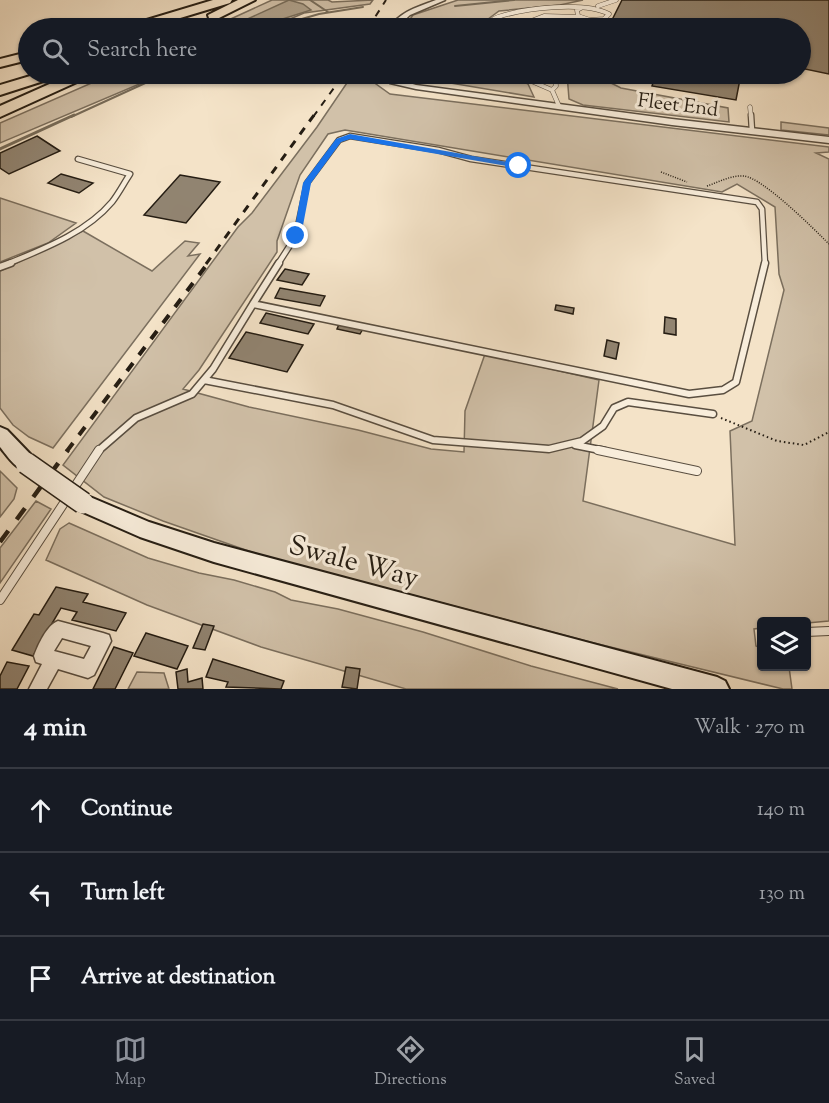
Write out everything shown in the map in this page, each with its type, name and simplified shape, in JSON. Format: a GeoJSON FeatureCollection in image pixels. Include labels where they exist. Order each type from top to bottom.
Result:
{"type":"FeatureCollection","features":[{"type":"Feature","properties":{"kind":"highway"},"geometry":{"type":"LineString","coordinates":[[168,18],[226,0]]}},
{"type":"Feature","properties":{"kind":"highway"},"geometry":{"type":"LineString","coordinates":[[183,18],[230,0]]}},
{"type":"Feature","properties":{"kind":"highway"},"geometry":{"type":"LineString","coordinates":[[205,18],[249,0]]}},
{"type":"Feature","properties":{"kind":"highway"},"geometry":{"type":"LineString","coordinates":[[214,18],[254,0]]}},
{"type":"Feature","properties":{"kind":"highway"},"geometry":{"type":"LineString","coordinates":[[0,63],[18,58]]}},
{"type":"Feature","properties":{"kind":"highway"},"geometry":{"type":"LineString","coordinates":[[0,81],[18,75]]}},
{"type":"Feature","properties":{"kind":"highway"},"geometry":{"type":"LineString","coordinates":[[0,90],[19,84]]}},
{"type":"Feature","properties":{"kind":"highway"},"geometry":{"type":"LineString","coordinates":[[0,112],[61,84]]}},
{"type":"Feature","properties":{"kind":"main road","name":"Swale Way"},"geometry":{"type":"LineString","coordinates":[[0,435],[26,463],[83,503],[151,532],[240,559],[717,689]]}},
{"type":"Feature","properties":{"kind":"street"},"geometry":{"type":"LineString","coordinates":[[400,18],[442,0]]}},
{"type":"Feature","properties":{"kind":"street","name":"Fleet End"},"geometry":{"type":"LineString","coordinates":[[404,84],[829,140]]}},
{"type":"Feature","properties":{"kind":"street"},"geometry":{"type":"LineString","coordinates":[[38,689],[53,660]]}},
{"type":"Feature","properties":{"kind":"lane"},"geometry":{"type":"LineString","coordinates":[[495,18],[564,8],[594,7],[616,0]]}},
{"type":"Feature","properties":{"kind":"lane"},"geometry":{"type":"LineString","coordinates":[[594,7],[609,14],[605,18]]}},
{"type":"Feature","properties":{"kind":"lane"},"geometry":{"type":"LineString","coordinates":[[581,8],[575,13],[583,18]]}},
{"type":"Feature","properties":{"kind":"lane"},"geometry":{"type":"LineString","coordinates":[[535,18],[563,15],[583,18]]}},
{"type":"Feature","properties":{"kind":"lane"},"geometry":{"type":"LineString","coordinates":[[538,84],[552,90],[559,106]]}},
{"type":"Feature","properties":{"kind":"lane"},"geometry":{"type":"LineString","coordinates":[[552,90],[556,84]]}},
{"type":"Feature","properties":{"kind":"lane"},"geometry":{"type":"LineString","coordinates":[[750,107],[752,131]]}},
{"type":"Feature","properties":{"kind":"lane"},"geometry":{"type":"LineString","coordinates":[[0,600],[102,446],[136,418],[192,394],[204,380],[296,236],[307,183],[339,140],[350,136],[438,150],[471,159],[732,197],[757,202],[762,209],[765,264],[736,382],[723,390],[689,394],[253,304]]}},
{"type":"Feature","properties":{"kind":"lane"},"geometry":{"type":"LineString","coordinates":[[0,267],[43,249],[96,216],[112,201],[130,174],[78,159]]}},
{"type":"Feature","properties":{"kind":"lane"},"geometry":{"type":"LineString","coordinates":[[204,380],[333,405],[433,440],[549,449],[582,441],[603,426],[614,408],[628,402],[713,414]]}},
{"type":"Feature","properties":{"kind":"lane"},"geometry":{"type":"LineString","coordinates":[[572,444],[697,471]]}},
{"type":"Feature","properties":{"kind":"lane"},"geometry":{"type":"LineString","coordinates":[[811,632],[829,631]]}},
{"type":"Feature","properties":{"kind":"path"},"geometry":{"type":"LineString","coordinates":[[713,414],[777,441],[804,445],[829,432]]}},
{"type":"Feature","properties":{"kind":"shaded area"},"geometry":{"type":"Polygon","coordinates":[[[272,0],[328,0],[332,2],[373,0],[370,4],[304,13],[292,18],[233,18],[272,0]]]}},
{"type":"Feature","properties":{"kind":"shaded area"},"geometry":{"type":"Polygon","coordinates":[[[289,0],[303,4],[311,10],[286,18],[250,18],[289,0]]]}},
{"type":"Feature","properties":{"kind":"shaded area"},"geometry":{"type":"Polygon","coordinates":[[[458,0],[583,0],[560,5],[499,11],[490,18],[411,18],[413,15],[458,0]]]}},
{"type":"Feature","properties":{"kind":"shaded area"},"geometry":{"type":"Polygon","coordinates":[[[89,84],[139,84],[0,143],[0,123],[89,84]]]}},
{"type":"Feature","properties":{"kind":"shaded area"},"geometry":{"type":"Polygon","coordinates":[[[346,84],[376,84],[390,94],[829,147],[829,152],[816,153],[829,159],[829,621],[811,623],[811,617],[757,617],[757,629],[754,629],[757,671],[790,671],[792,689],[783,689],[594,643],[260,555],[163,521],[104,497],[63,465],[238,227],[252,213],[346,84]],[[345,130],[328,134],[300,175],[277,241],[277,252],[199,370],[183,389],[249,407],[358,430],[431,449],[464,452],[465,411],[485,354],[599,380],[583,501],[735,545],[730,431],[752,421],[784,290],[779,274],[775,207],[737,184],[722,192],[345,130]]]}},
{"type":"Feature","properties":{"kind":"shaded area"},"geometry":{"type":"Polygon","coordinates":[[[457,84],[528,84],[534,97],[457,84]]]}},
{"type":"Feature","properties":{"kind":"shaded area"},"geometry":{"type":"Polygon","coordinates":[[[568,84],[613,84],[621,88],[728,108],[729,122],[583,105],[569,99],[568,84]]]}},
{"type":"Feature","properties":{"kind":"shaded area"},"geometry":{"type":"Polygon","coordinates":[[[781,122],[829,128],[829,135],[781,130],[781,122]]]}},
{"type":"Feature","properties":{"kind":"shaded area"},"geometry":{"type":"Polygon","coordinates":[[[0,198],[76,223],[48,243],[0,262],[0,198]]]}},
{"type":"Feature","properties":{"kind":"shaded area"},"geometry":{"type":"Polygon","coordinates":[[[83,231],[152,271],[185,241],[199,243],[188,256],[200,254],[53,448],[29,437],[13,425],[0,408],[0,271],[83,231]]]}},
{"type":"Feature","properties":{"kind":"shaded area"},"geometry":{"type":"Polygon","coordinates":[[[0,471],[17,488],[14,499],[0,517],[0,471]]]}},
{"type":"Feature","properties":{"kind":"shaded area"},"geometry":{"type":"Polygon","coordinates":[[[36,501],[51,509],[0,583],[0,548],[36,501]]]}},
{"type":"Feature","properties":{"kind":"shaded area"},"geometry":{"type":"Polygon","coordinates":[[[69,523],[148,558],[275,592],[291,600],[338,609],[423,632],[531,666],[618,689],[406,689],[261,647],[147,605],[46,560],[60,529],[69,523]]]}},
{"type":"Feature","properties":{"kind":"shaded area"},"geometry":{"type":"Polygon","coordinates":[[[137,672],[164,673],[169,689],[128,689],[137,672]]]}},
{"type":"Feature","properties":{"kind":"building"},"geometry":{"type":"Polygon","coordinates":[[[622,0],[829,0],[829,74],[811,70],[811,18],[613,18],[622,0]]]}},
{"type":"Feature","properties":{"kind":"building"},"geometry":{"type":"Polygon","coordinates":[[[653,84],[739,84],[736,100],[652,86],[653,84]]]}},
{"type":"Feature","properties":{"kind":"building"},"geometry":{"type":"Polygon","coordinates":[[[37,136],[60,151],[9,174],[0,168],[0,153],[37,136]]]}},
{"type":"Feature","properties":{"kind":"building"},"geometry":{"type":"Polygon","coordinates":[[[61,174],[93,183],[79,193],[48,183],[61,174]]]}},
{"type":"Feature","properties":{"kind":"building"},"geometry":{"type":"Polygon","coordinates":[[[180,175],[220,182],[186,223],[144,215],[180,175]]]}},
{"type":"Feature","properties":{"kind":"building"},"geometry":{"type":"Polygon","coordinates":[[[285,269],[309,274],[302,285],[277,280],[285,269]]]}},
{"type":"Feature","properties":{"kind":"building"},"geometry":{"type":"Polygon","coordinates":[[[280,288],[325,296],[320,306],[275,298],[280,288]]]}},
{"type":"Feature","properties":{"kind":"building"},"geometry":{"type":"Polygon","coordinates":[[[556,305],[574,308],[573,314],[555,310],[556,305]]]}},
{"type":"Feature","properties":{"kind":"building"},"geometry":{"type":"Polygon","coordinates":[[[266,313],[314,324],[308,334],[260,323],[266,313]]]}},
{"type":"Feature","properties":{"kind":"building"},"geometry":{"type":"Polygon","coordinates":[[[665,317],[676,319],[676,335],[664,333],[665,317]]]}},
{"type":"Feature","properties":{"kind":"building"},"geometry":{"type":"Polygon","coordinates":[[[340,322],[364,327],[360,334],[337,329],[340,322]]]}},
{"type":"Feature","properties":{"kind":"building"},"geometry":{"type":"Polygon","coordinates":[[[246,332],[303,345],[287,372],[229,358],[246,332]]]}},
{"type":"Feature","properties":{"kind":"building"},"geometry":{"type":"Polygon","coordinates":[[[607,340],[619,343],[616,359],[604,356],[607,340]]]}},
{"type":"Feature","properties":{"kind":"building"},"geometry":{"type":"Polygon","coordinates":[[[56,587],[88,594],[83,602],[126,613],[116,631],[72,620],[77,612],[61,608],[33,656],[12,650],[34,614],[39,615],[56,587]]]}},
{"type":"Feature","properties":{"kind":"building"},"geometry":{"type":"Polygon","coordinates":[[[203,624],[214,626],[205,650],[193,648],[203,624]]]}},
{"type":"Feature","properties":{"kind":"building"},"geometry":{"type":"Polygon","coordinates":[[[146,633],[188,646],[177,669],[134,656],[146,633]]]}},
{"type":"Feature","properties":{"kind":"building"},"geometry":{"type":"Polygon","coordinates":[[[114,647],[133,653],[115,689],[93,689],[114,647]]]}},
{"type":"Feature","properties":{"kind":"building"},"geometry":{"type":"Polygon","coordinates":[[[213,659],[284,681],[281,689],[226,687],[228,682],[206,677],[213,659]]]}},
{"type":"Feature","properties":{"kind":"building"},"geometry":{"type":"Polygon","coordinates":[[[7,662],[29,666],[17,689],[0,689],[0,676],[7,662]]]}},
{"type":"Feature","properties":{"kind":"building"},"geometry":{"type":"Polygon","coordinates":[[[346,667],[360,669],[357,689],[342,687],[346,667]]]}},
{"type":"Feature","properties":{"kind":"building"},"geometry":{"type":"Polygon","coordinates":[[[187,669],[188,682],[202,678],[203,689],[178,689],[176,672],[187,669]]]}},
{"type":"Feature","properties":{"kind":"waterway"},"geometry":{"type":"LineString","coordinates":[[310,0],[328,12]]}},
{"type":"Feature","properties":{"kind":"waterway"},"geometry":{"type":"LineString","coordinates":[[455,6],[514,0]]}},
{"type":"Feature","properties":{"kind":"waterway"},"geometry":{"type":"LineString","coordinates":[[305,18],[363,7]]}},
{"type":"Feature","properties":{"kind":"waterway"},"geometry":{"type":"LineString","coordinates":[[71,117],[143,84]]}},
{"type":"Feature","properties":{"kind":"waterway"},"geometry":{"type":"LineString","coordinates":[[0,149],[74,115]]}},
{"type":"Feature","properties":{"kind":"railway"},"geometry":{"type":"LineString","coordinates":[[374,18],[386,0]]}},
{"type":"Feature","properties":{"kind":"railway"},"geometry":{"type":"LineString","coordinates":[[313,117],[337,84]]}},
{"type":"Feature","properties":{"kind":"railway"},"geometry":{"type":"LineString","coordinates":[[206,264],[314,115]]}},
{"type":"Feature","properties":{"kind":"railway"},"geometry":{"type":"LineString","coordinates":[[67,451],[208,263]]}},
{"type":"Feature","properties":{"kind":"railway"},"geometry":{"type":"LineString","coordinates":[[0,542],[68,450]]}},
{"type":"Feature","properties":{"kind":"route"},"geometry":{"type":"LineString","coordinates":[[296,236],[307,183],[339,140],[350,136],[519,166]]}}]}
